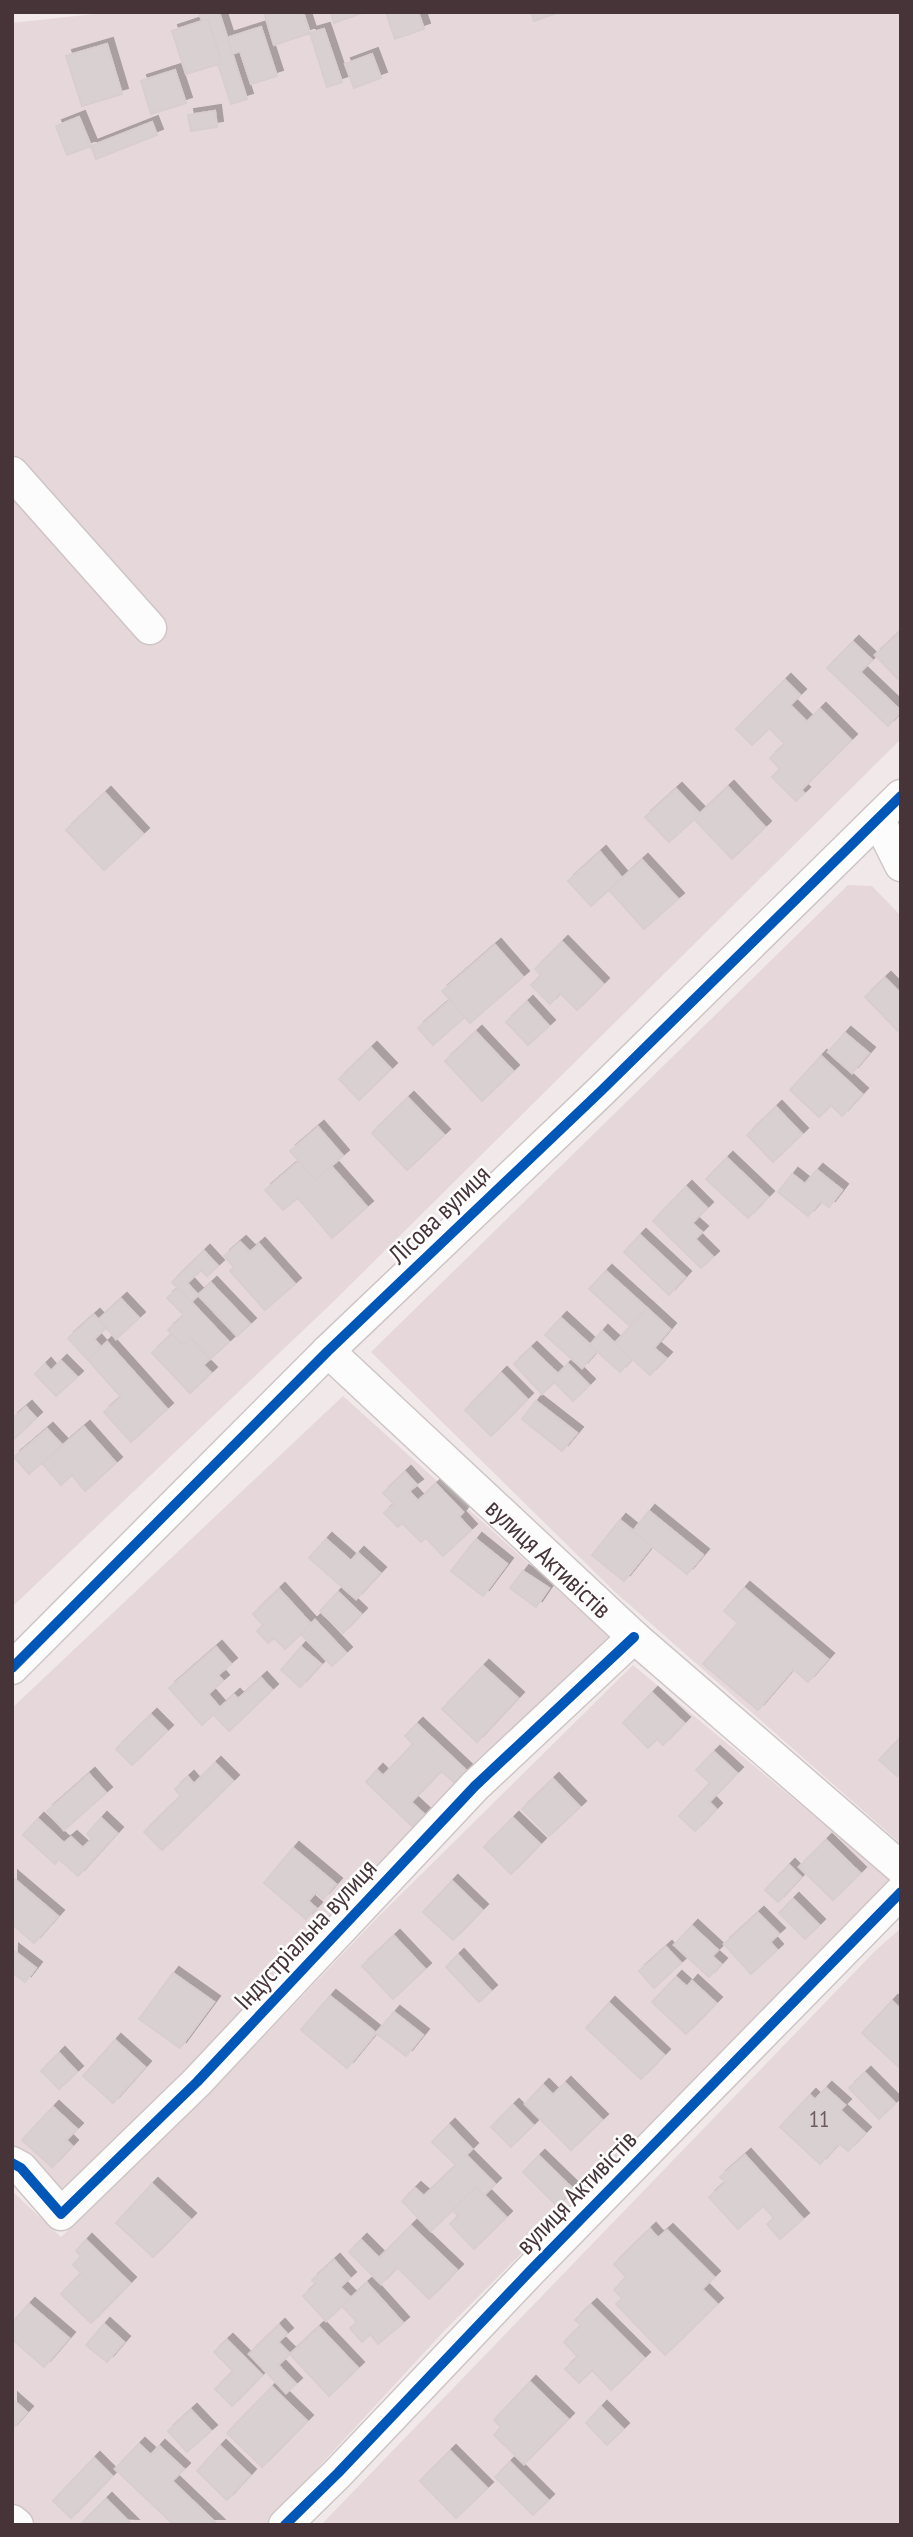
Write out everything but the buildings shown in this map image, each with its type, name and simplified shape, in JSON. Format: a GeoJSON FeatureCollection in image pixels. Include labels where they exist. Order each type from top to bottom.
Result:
{"type":"FeatureCollection","features":[{"type":"Feature","properties":{"kind":"street"},"geometry":{"type":"LineString","coordinates":[[12,473],[150,628]]}},
{"type":"Feature","properties":{"kind":"street","name":"Лісова вулиця"},"geometry":{"type":"LineString","coordinates":[[12,1668],[328,1350],[601,1091],[901,796]]}},
{"type":"Feature","properties":{"kind":"street"},"geometry":{"type":"LineString","coordinates":[[878,819],[901,865]]}},
{"type":"Feature","properties":{"kind":"street","name":"вулиця Активістів"},"geometry":{"type":"LineString","coordinates":[[328,1350],[634,1637],[901,1868]]}},
{"type":"Feature","properties":{"kind":"street","name":"Індустріальна вулиця"},"geometry":{"type":"LineString","coordinates":[[12,2163],[21,2168],[61,2214],[197,2082],[475,1786],[634,1637]]}},
{"type":"Feature","properties":{"kind":"street","name":"вулиця Активістів"},"geometry":{"type":"LineString","coordinates":[[285,2525],[901,1892]]}},
{"type":"Feature","properties":{"kind":"street"},"geometry":{"type":"LineString","coordinates":[[12,2521],[17,2525]]}},
{"type":"Feature","properties":{"kind":"shaded area"},"geometry":{"type":"Polygon","coordinates":[[[113,12],[901,12],[901,739],[333,1302],[12,1607],[12,23],[113,12]]]}},
{"type":"Feature","properties":{"kind":"shaded area"},"geometry":{"type":"Polygon","coordinates":[[[848,885],[872,886],[901,916],[901,1844],[615,1592],[371,1352],[848,885]]]}},
{"type":"Feature","properties":{"kind":"shaded area"},"geometry":{"type":"Polygon","coordinates":[[[343,1396],[611,1638],[62,2196],[31,2162],[12,2146],[12,1708],[343,1396]]]}},
{"type":"Feature","properties":{"kind":"shaded area"},"geometry":{"type":"Polygon","coordinates":[[[633,1665],[892,1881],[445,2330],[265,2525],[33,2525],[12,2507],[12,2191],[61,2237],[206,2097],[378,1917],[633,1665]]]}},
{"type":"Feature","properties":{"kind":"shaded area"},"geometry":{"type":"Polygon","coordinates":[[[901,1928],[901,2525],[321,2525],[874,1952],[901,1928]]]}},
{"type":"Feature","properties":{"kind":"cycle path"},"geometry":{"type":"LineString","coordinates":[[12,1668],[328,1351],[601,1091],[901,796]]}},
{"type":"Feature","properties":{"kind":"cycle path"},"geometry":{"type":"LineString","coordinates":[[12,2163],[21,2168],[61,2214],[197,2082],[475,1786],[634,1637]]}},
{"type":"Feature","properties":{"kind":"cycle path"},"geometry":{"type":"LineString","coordinates":[[285,2525],[901,1892]]}}]}
